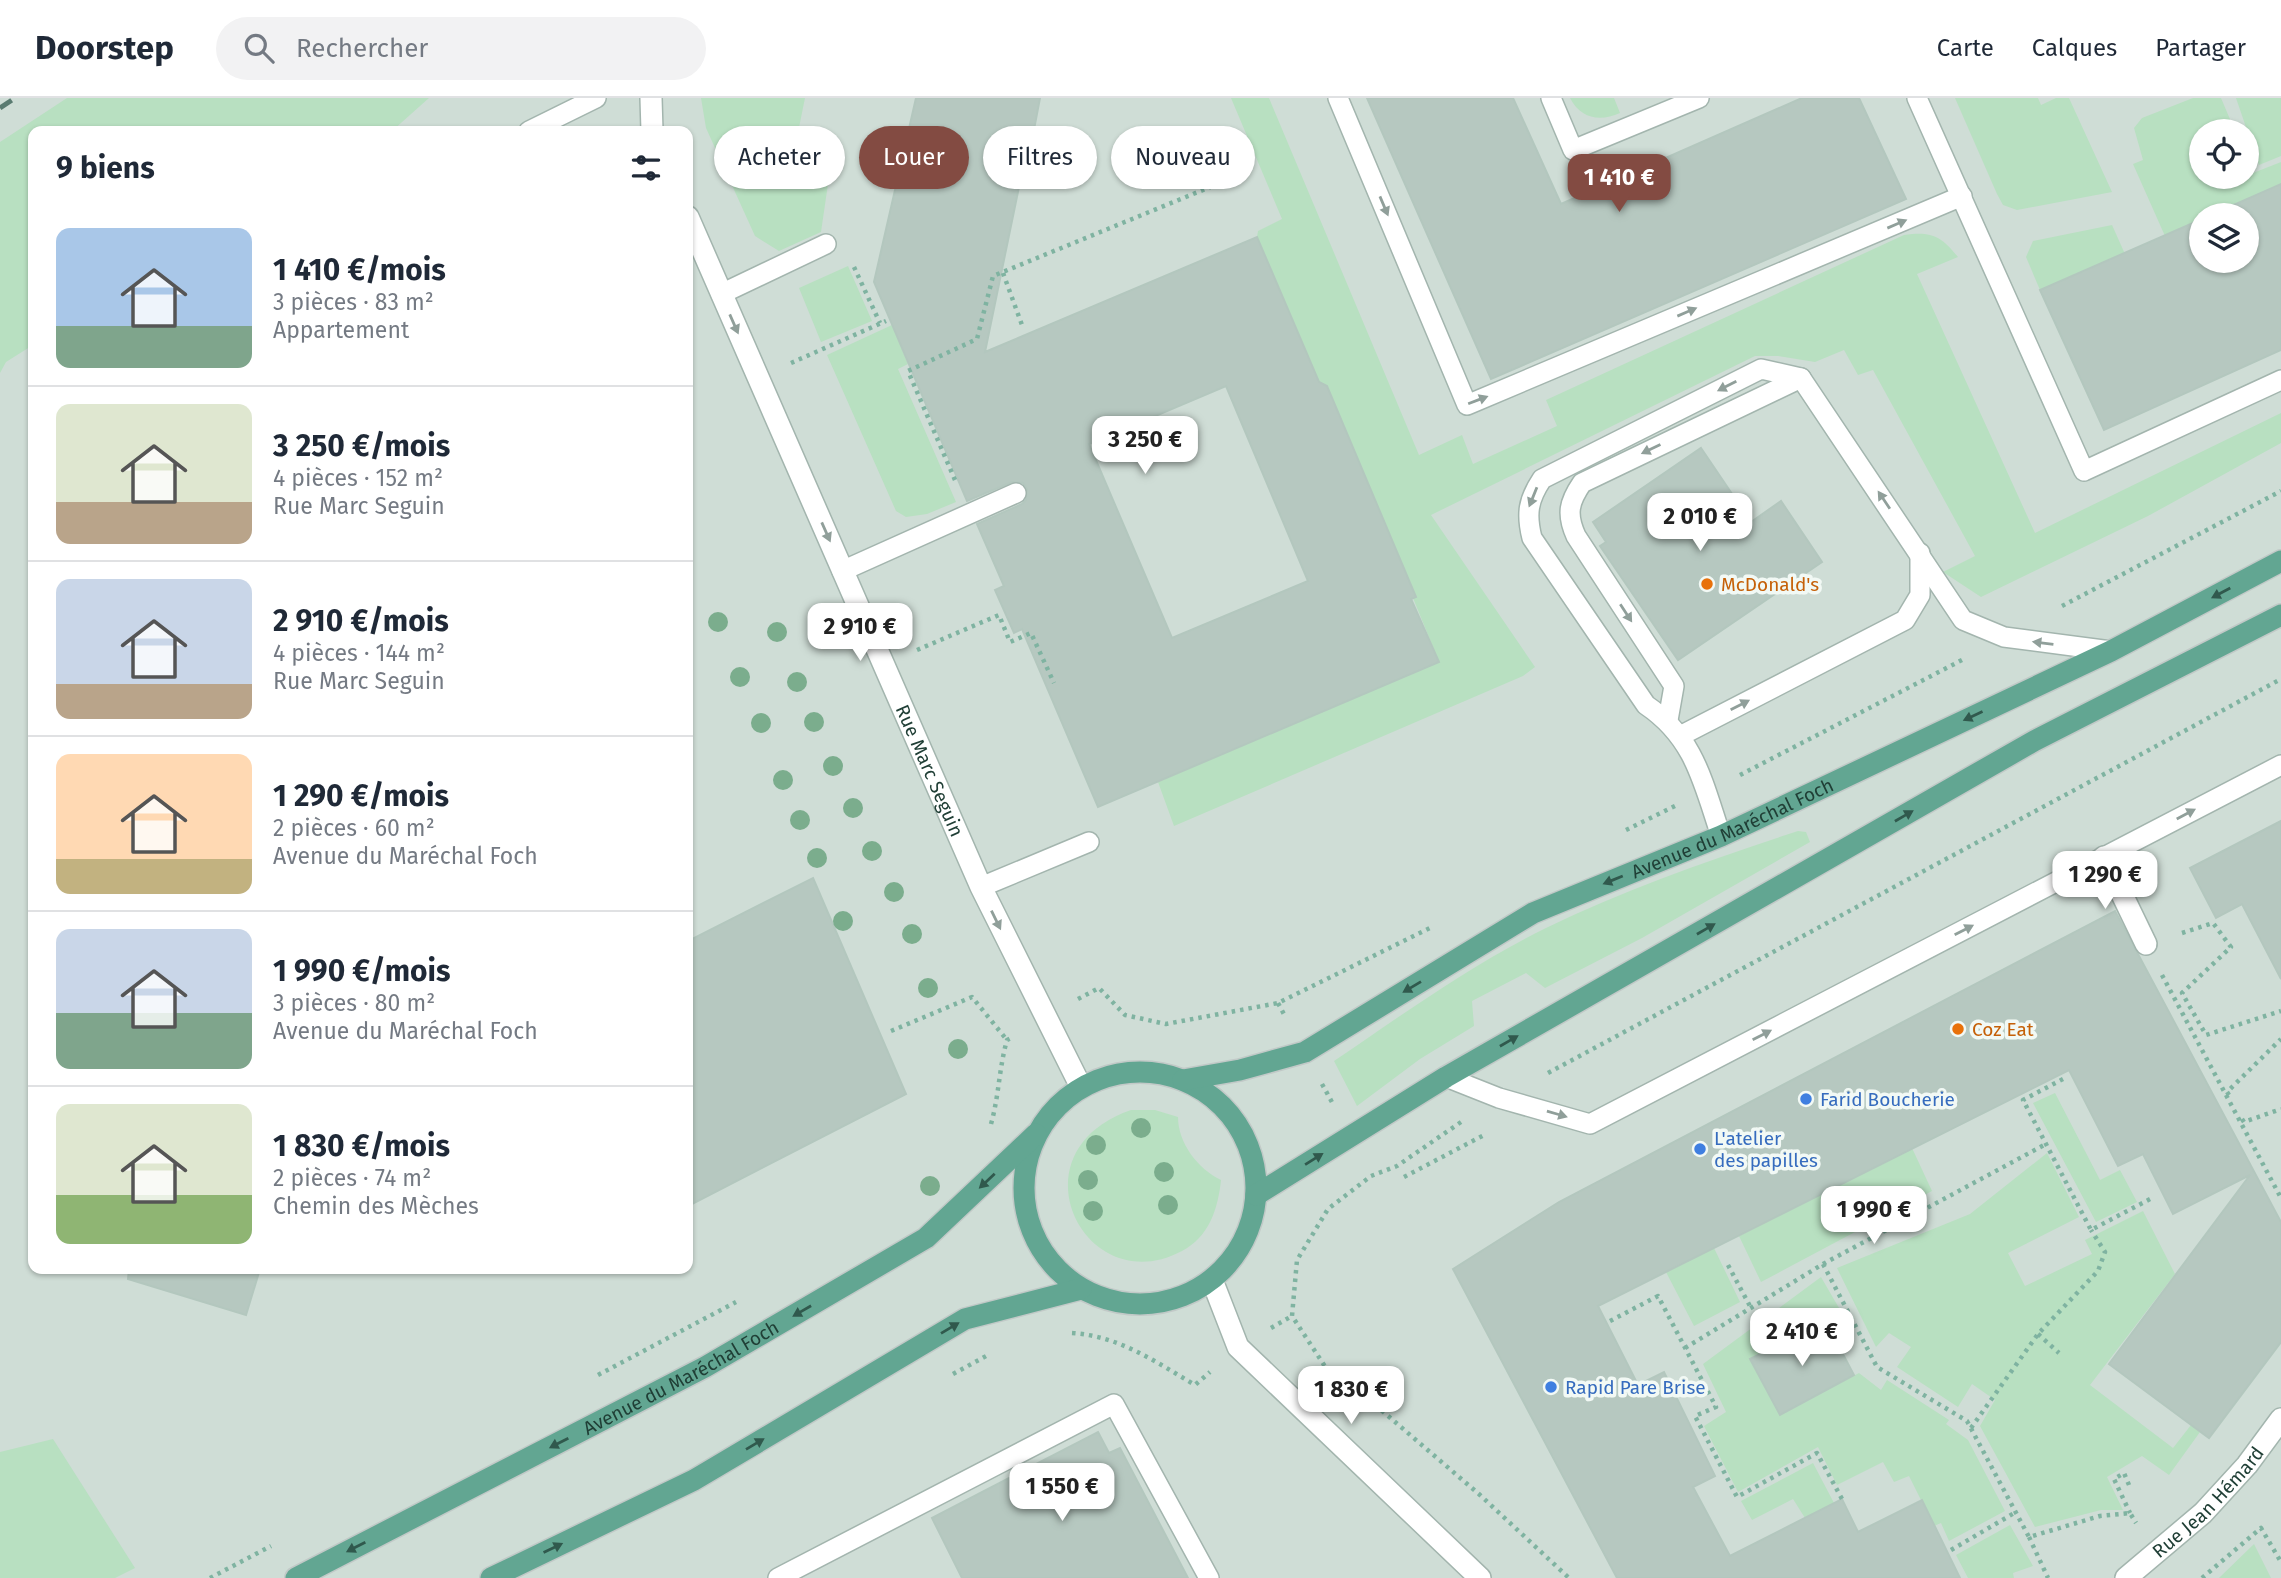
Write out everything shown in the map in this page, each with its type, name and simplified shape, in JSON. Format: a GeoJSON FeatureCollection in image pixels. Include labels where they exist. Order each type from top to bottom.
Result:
{"type":"FeatureCollection","features":[{"type":"Feature","properties":{"kind":"main road","name":"Avenue du Maréchal Foch"},"geometry":{"type":"LineString","coordinates":[[1183,1080],[1240,1070],[1305,1052],[1532,913],[1721,836],[2110,651],[2281,561]]}},
{"type":"Feature","properties":{"kind":"main road"},"geometry":{"type":"LineString","coordinates":[[1256,1195],[1446,1077],[2034,741],[2281,615]]}},
{"type":"Feature","properties":{"kind":"main road"},"geometry":{"type":"LineString","coordinates":[[1149,1071],[1183,1080],[1214,1096],[1238,1125],[1252,1158],[1256,1195],[1250,1227],[1234,1256],[1212,1280],[1182,1296],[1149,1304],[1113,1301],[1081,1289],[1054,1266],[1034,1237],[1024,1203],[1025,1167],[1036,1134],[1056,1107],[1081,1087],[1114,1074],[1149,1071]]}},
{"type":"Feature","properties":{"kind":"main road","name":"Avenue du Maréchal Foch"},"geometry":{"type":"LineString","coordinates":[[296,1578],[705,1367],[926,1238],[1036,1134]]}},
{"type":"Feature","properties":{"kind":"main road"},"geometry":{"type":"LineString","coordinates":[[491,1578],[694,1480],[965,1319],[1081,1289]]}},
{"type":"Feature","properties":{"kind":"street"},"geometry":{"type":"LineString","coordinates":[[651,98],[652,126]]}},
{"type":"Feature","properties":{"kind":"street","name":"Rue Marc Seguin"},"geometry":{"type":"LineString","coordinates":[[693,228],[981,887],[1081,1087]]}},
{"type":"Feature","properties":{"kind":"street"},"geometry":{"type":"LineString","coordinates":[[2104,858],[2146,944]]}},
{"type":"Feature","properties":{"kind":"street"},"geometry":{"type":"LineString","coordinates":[[1212,1280],[1238,1347],[1475,1576]]}},
{"type":"Feature","properties":{"kind":"street","name":"Rue Jean Hémard"},"geometry":{"type":"LineString","coordinates":[[2126,1578],[2203,1513],[2247,1465],[2281,1419]]}},
{"type":"Feature","properties":{"kind":"lane"},"geometry":{"type":"LineString","coordinates":[[539,126],[596,98]]}},
{"type":"Feature","properties":{"kind":"lane"},"geometry":{"type":"LineString","coordinates":[[1338,98],[1467,405],[1962,196]]}},
{"type":"Feature","properties":{"kind":"lane"},"geometry":{"type":"LineString","coordinates":[[1551,98],[1573,150],[1699,98]]}},
{"type":"Feature","properties":{"kind":"lane"},"geometry":{"type":"LineString","coordinates":[[1917,98],[2084,471],[2281,380]]}},
{"type":"Feature","properties":{"kind":"lane"},"geometry":{"type":"LineString","coordinates":[[721,294],[826,244]]}},
{"type":"Feature","properties":{"kind":"lane"},"geometry":{"type":"LineString","coordinates":[[1721,836],[1695,757],[1674,728],[1646,705],[1532,538],[1527,515],[1531,495],[1542,479],[1760,369],[1801,377],[1963,620],[2004,638],[2110,651]]}},
{"type":"Feature","properties":{"kind":"lane"},"geometry":{"type":"LineString","coordinates":[[1674,728],[1674,686],[1576,536],[1569,521],[1570,499],[1582,483],[1801,377]]}},
{"type":"Feature","properties":{"kind":"lane"},"geometry":{"type":"LineString","coordinates":[[842,571],[1016,493]]}},
{"type":"Feature","properties":{"kind":"lane"},"geometry":{"type":"LineString","coordinates":[[1674,728],[1906,620],[1920,595],[1920,553]]}},
{"type":"Feature","properties":{"kind":"lane"},"geometry":{"type":"LineString","coordinates":[[1446,1077],[1499,1098],[1590,1124],[2281,765]]}},
{"type":"Feature","properties":{"kind":"lane"},"geometry":{"type":"LineString","coordinates":[[981,887],[1089,842]]}},
{"type":"Feature","properties":{"kind":"lane"},"geometry":{"type":"LineString","coordinates":[[778,1578],[1114,1404],[1209,1578]]}},
{"type":"Feature","properties":{"kind":"path"},"geometry":{"type":"LineString","coordinates":[[970,513],[908,371],[977,340],[993,276],[1205,189]]}},
{"type":"Feature","properties":{"kind":"path"},"geometry":{"type":"LineString","coordinates":[[853,265],[880,323]]}},
{"type":"Feature","properties":{"kind":"path"},"geometry":{"type":"LineString","coordinates":[[1003,272],[1022,325]]}},
{"type":"Feature","properties":{"kind":"path"},"geometry":{"type":"LineString","coordinates":[[758,378],[886,321]]}},
{"type":"Feature","properties":{"kind":"path"},"geometry":{"type":"LineString","coordinates":[[2055,610],[2281,491]]}},
{"type":"Feature","properties":{"kind":"path"},"geometry":{"type":"LineString","coordinates":[[884,665],[999,615],[1010,642],[1031,633],[1055,682]]}},
{"type":"Feature","properties":{"kind":"path"},"geometry":{"type":"LineString","coordinates":[[1739,776],[1966,657]]}},
{"type":"Feature","properties":{"kind":"path"},"geometry":{"type":"LineString","coordinates":[[1535,1079],[2281,679]]}},
{"type":"Feature","properties":{"kind":"path"},"geometry":{"type":"LineString","coordinates":[[2281,1011],[2206,1035],[2182,993],[2231,947],[2213,923],[2146,944],[2281,1198]]}},
{"type":"Feature","properties":{"kind":"path"},"geometry":{"type":"LineString","coordinates":[[1089,992],[1100,988],[1125,1014],[1167,1024],[1278,1003],[1283,1012]]}},
{"type":"Feature","properties":{"kind":"path"},"geometry":{"type":"LineString","coordinates":[[891,1031],[972,997],[1007,1040],[996,1105],[987,1135]]}},
{"type":"Feature","properties":{"kind":"path"},"geometry":{"type":"LineString","coordinates":[[2281,1039],[2227,1092],[2244,1122],[2281,1109]]}},
{"type":"Feature","properties":{"kind":"path"},"geometry":{"type":"LineString","coordinates":[[1319,1078],[1335,1108]]}},
{"type":"Feature","properties":{"kind":"path"},"geometry":{"type":"LineString","coordinates":[[1971,1428],[2038,1334],[2098,1271],[2105,1252],[2023,1100],[2063,1079]]}},
{"type":"Feature","properties":{"kind":"path"},"geometry":{"type":"LineString","coordinates":[[1463,1120],[1397,1166],[1371,1176],[1328,1209],[1297,1260],[1292,1316],[1328,1371],[1412,1436],[1569,1578]]}},
{"type":"Feature","properties":{"kind":"path"},"geometry":{"type":"LineString","coordinates":[[1404,1177],[1492,1131]]}},
{"type":"Feature","properties":{"kind":"path"},"geometry":{"type":"LineString","coordinates":[[1685,1348],[1823,1264],[2046,1144]]}},
{"type":"Feature","properties":{"kind":"path"},"geometry":{"type":"LineString","coordinates":[[2091,1230],[2154,1198]]}},
{"type":"Feature","properties":{"kind":"path"},"geometry":{"type":"LineString","coordinates":[[1823,1264],[1877,1367],[1967,1421],[2029,1536],[2048,1578]]}},
{"type":"Feature","properties":{"kind":"path"},"geometry":{"type":"LineString","coordinates":[[1728,1265],[1751,1308]]}},
{"type":"Feature","properties":{"kind":"path"},"geometry":{"type":"LineString","coordinates":[[1610,1321],[1658,1296],[1716,1407],[1695,1416],[1737,1497],[1818,1453],[1842,1499]]}},
{"type":"Feature","properties":{"kind":"path"},"geometry":{"type":"LineString","coordinates":[[586,1382],[741,1299]]}},
{"type":"Feature","properties":{"kind":"path"},"geometry":{"type":"LineString","coordinates":[[1284,1320],[1292,1316]]}},
{"type":"Feature","properties":{"kind":"path"},"geometry":{"type":"LineString","coordinates":[[1067,1332],[1092,1334],[1136,1350],[1195,1385],[1205,1376]]}},
{"type":"Feature","properties":{"kind":"path"},"geometry":{"type":"LineString","coordinates":[[2038,1334],[2059,1353]]}},
{"type":"Feature","properties":{"kind":"path"},"geometry":{"type":"LineString","coordinates":[[2129,1485],[2124,1473],[2114,1479],[2153,1555]]}},
{"type":"Feature","properties":{"kind":"path"},"geometry":{"type":"LineString","coordinates":[[1951,1550],[2016,1512]]}},
{"type":"Feature","properties":{"kind":"path"},"geometry":{"type":"LineString","coordinates":[[2029,1536],[2100,1516],[2130,1513]]}},
{"type":"Feature","properties":{"kind":"path"},"geometry":{"type":"LineString","coordinates":[[2202,1578],[2261,1528],[2281,1562]]}},
{"type":"Feature","properties":{"kind":"path"},"geometry":{"type":"LineString","coordinates":[[210,1578],[283,1540]]}},
{"type":"Feature","properties":{"kind":"shaded area"},"geometry":{"type":"Polygon","coordinates":[[[0,98],[2281,98],[2281,1578],[0,1578],[0,98]]]}},
{"type":"Feature","properties":{"kind":"green space"},"geometry":{"type":"Polygon","coordinates":[[[67,98],[429,98],[398,126],[28,126],[28,348],[6,362],[0,373],[0,142],[67,98]]]}},
{"type":"Feature","properties":{"kind":"green space"},"geometry":{"type":"Polygon","coordinates":[[[701,98],[805,98],[799,126],[714,126],[714,146],[706,128],[701,98]]]}},
{"type":"Feature","properties":{"kind":"green space"},"geometry":{"type":"Polygon","coordinates":[[[1231,98],[1269,98],[1419,455],[1462,435],[1473,464],[1557,426],[1546,400],[1904,235],[1921,234],[1940,239],[1958,257],[1917,274],[2035,533],[2281,413],[2281,443],[2148,516],[1981,597],[1943,572],[1975,556],[1873,370],[1858,375],[1844,350],[1815,362],[1778,356],[1755,356],[1431,515],[1535,667],[1523,676],[1174,826],[1158,782],[1439,662],[1413,598],[1416,597],[1409,579],[1404,580],[1312,380],[1257,237],[1258,231],[1282,219],[1255,155],[1255,126],[1243,126],[1231,98]]]}},
{"type":"Feature","properties":{"kind":"green space"},"geometry":{"type":"Polygon","coordinates":[[[1570,98],[1614,98],[1620,113],[1592,117],[1574,105],[1570,98]]]}},
{"type":"Feature","properties":{"kind":"green space"},"geometry":{"type":"Polygon","coordinates":[[[1955,98],[2038,98],[2041,105],[2056,98],[2069,98],[2112,192],[2017,210],[2003,205],[1955,98]]]}},
{"type":"Feature","properties":{"kind":"green space"},"geometry":{"type":"Polygon","coordinates":[[[2193,98],[2221,98],[2230,119],[2189,119],[2189,189],[2259,189],[2259,171],[2281,162],[2281,184],[2238,203],[2189,203],[2189,225],[2165,236],[2133,164],[2143,160],[2134,128],[2142,118],[2193,98]]]}},
{"type":"Feature","properties":{"kind":"green space"},"geometry":{"type":"Polygon","coordinates":[[[2236,98],[2281,98],[2281,156],[2259,165],[2259,119],[2243,119],[2236,98]]]}},
{"type":"Feature","properties":{"kind":"green space"},"geometry":{"type":"Polygon","coordinates":[[[734,189],[827,189],[821,232],[779,251],[755,236],[734,189]]]}},
{"type":"Feature","properties":{"kind":"green space"},"geometry":{"type":"Polygon","coordinates":[[[2112,225],[2125,254],[2040,290],[2026,257],[2033,241],[2112,225]]]}},
{"type":"Feature","properties":{"kind":"green space"},"geometry":{"type":"Polygon","coordinates":[[[848,266],[872,321],[821,342],[799,288],[848,266]]]}},
{"type":"Feature","properties":{"kind":"green space"},"geometry":{"type":"Polygon","coordinates":[[[892,325],[908,364],[898,369],[956,502],[927,514],[906,517],[896,511],[827,355],[892,325]]]}},
{"type":"Feature","properties":{"kind":"green space"},"geometry":{"type":"Polygon","coordinates":[[[1798,831],[1806,832],[1810,842],[1642,938],[1545,988],[1526,973],[1472,1001],[1474,1026],[1420,1059],[1357,1106],[1334,1061],[1464,974],[1518,942],[1607,900],[1798,831]]]}},
{"type":"Feature","properties":{"kind":"green space"},"geometry":{"type":"Polygon","coordinates":[[[2055,1093],[2100,1180],[2120,1170],[2137,1202],[2096,1222],[2033,1103],[2055,1093]]]}},
{"type":"Feature","properties":{"kind":"green space"},"geometry":{"type":"Polygon","coordinates":[[[1131,1110],[1155,1110],[1178,1117],[1181,1136],[1191,1154],[1205,1169],[1221,1180],[1214,1212],[1199,1238],[1182,1251],[1147,1262],[1116,1257],[1091,1240],[1074,1216],[1068,1187],[1074,1157],[1094,1130],[1131,1110]]]}},
{"type":"Feature","properties":{"kind":"green space"},"geometry":{"type":"Polygon","coordinates":[[[1912,1148],[1932,1191],[1761,1282],[1739,1236],[1912,1148]]]}},
{"type":"Feature","properties":{"kind":"green space"},"geometry":{"type":"Polygon","coordinates":[[[2047,1153],[2079,1217],[2008,1253],[2025,1286],[2092,1254],[2085,1240],[2143,1211],[2175,1274],[2090,1385],[2173,1448],[2191,1425],[2200,1432],[2169,1475],[2142,1456],[2107,1477],[2123,1510],[2101,1510],[2035,1527],[1980,1426],[1995,1400],[1972,1384],[1958,1407],[1897,1367],[1911,1347],[1889,1333],[1876,1347],[1837,1268],[1970,1214],[2047,1153]]]}},
{"type":"Feature","properties":{"kind":"green space"},"geometry":{"type":"Polygon","coordinates":[[[1714,1248],[1740,1302],[1694,1326],[1666,1272],[1714,1248]]]}},
{"type":"Feature","properties":{"kind":"green space"},"geometry":{"type":"Polygon","coordinates":[[[1821,1277],[1846,1320],[1826,1322],[1750,1359],[1780,1414],[1859,1373],[1881,1390],[1887,1380],[1949,1420],[1946,1424],[1968,1440],[2005,1511],[1949,1541],[1941,1523],[1934,1526],[1909,1476],[1894,1482],[1883,1462],[1837,1485],[1818,1447],[1738,1492],[1704,1426],[1726,1412],[1703,1364],[1821,1277]]]}},
{"type":"Feature","properties":{"kind":"green space"},"geometry":{"type":"Polygon","coordinates":[[[53,1439],[135,1568],[115,1578],[0,1578],[0,1452],[53,1439]]]}},
{"type":"Feature","properties":{"kind":"green space"},"geometry":{"type":"Polygon","coordinates":[[[1813,1463],[1834,1503],[1805,1518],[1793,1499],[1752,1520],[1741,1501],[1813,1463]]]}},
{"type":"Feature","properties":{"kind":"green space"},"geometry":{"type":"Polygon","coordinates":[[[2010,1525],[2033,1566],[2013,1573],[2014,1578],[1968,1578],[1956,1555],[2010,1525]]]}},
{"type":"Feature","properties":{"kind":"green space"},"geometry":{"type":"Polygon","coordinates":[[[2254,1544],[2271,1578],[2219,1578],[2254,1544]]]}},
{"type":"Feature","properties":{"kind":"building"},"geometry":{"type":"Polygon","coordinates":[[[916,98],[1040,98],[1035,126],[983,126],[983,189],[1019,189],[985,352],[1257,237],[1319,382],[1327,386],[1416,597],[1411,599],[1439,662],[1098,807],[1022,629],[1014,633],[995,590],[1004,586],[977,524],[1022,504],[1026,500],[1027,489],[1023,483],[1012,482],[967,501],[874,282],[895,189],[969,189],[969,126],[910,126],[916,98]],[[1226,386],[1089,444],[1172,638],[1308,581],[1226,386]]]}},
{"type":"Feature","properties":{"kind":"building"},"geometry":{"type":"Polygon","coordinates":[[[1367,98],[1513,98],[1561,204],[1802,98],[1859,98],[1906,199],[1491,379],[1367,98]]]}},
{"type":"Feature","properties":{"kind":"building"},"geometry":{"type":"Polygon","coordinates":[[[2281,184],[2281,350],[2104,430],[2040,290],[2189,225],[2189,273],[2259,273],[2259,203],[2238,203],[2281,184]]]}},
{"type":"Feature","properties":{"kind":"building","name":"McDonald's"},"geometry":{"type":"Polygon","coordinates":[[[1701,448],[1751,522],[1781,501],[1822,562],[1678,660],[1600,546],[1606,542],[1593,522],[1701,448]]]}},
{"type":"Feature","properties":{"kind":"building"},"geometry":{"type":"Polygon","coordinates":[[[2281,821],[2281,979],[2242,904],[2216,918],[2190,868],[2281,821]]]}},
{"type":"Feature","properties":{"kind":"building"},"geometry":{"type":"Polygon","coordinates":[[[813,878],[906,1094],[693,1203],[693,938],[813,878]]]}},
{"type":"Feature","properties":{"kind":"building"},"geometry":{"type":"Polygon","coordinates":[[[2115,911],[2281,1222],[2281,1342],[2209,1438],[2109,1364],[2250,1175],[2173,1214],[2143,1154],[2118,1166],[2069,1070],[1598,1306],[1638,1385],[1664,1372],[1715,1476],[1693,1487],[1730,1556],[1842,1499],[1858,1532],[1922,1500],[1960,1578],[1617,1578],[1453,1269],[1559,1202],[2115,911]]]}},
{"type":"Feature","properties":{"kind":"building"},"geometry":{"type":"Polygon","coordinates":[[[128,1274],[258,1274],[246,1315],[128,1279],[128,1274]]]}},
{"type":"Feature","properties":{"kind":"building"},"geometry":{"type":"Polygon","coordinates":[[[1826,1322],[1854,1375],[1780,1415],[1750,1359],[1826,1322]]]}},
{"type":"Feature","properties":{"kind":"building"},"geometry":{"type":"Polygon","coordinates":[[[1098,1432],[1109,1453],[1120,1448],[1188,1578],[962,1578],[932,1518],[1098,1432]]]}},
{"type":"Feature","properties":{"kind":"railway"},"geometry":{"type":"LineString","coordinates":[[0,108],[15,98]]}},
{"type":"Feature","properties":{"kind":"place","name":"McDonald's"},"geometry":{"type":"Point","coordinates":[1707,584]}},
{"type":"Feature","properties":{"kind":"place","name":"Coz Eat"},"geometry":{"type":"Point","coordinates":[1958,1029]}},
{"type":"Feature","properties":{"kind":"place","name":"Farid Boucherie"},"geometry":{"type":"Point","coordinates":[1806,1099]}},
{"type":"Feature","properties":{"kind":"place","name":"L'atelier des papilles"},"geometry":{"type":"Point","coordinates":[1700,1149]}},
{"type":"Feature","properties":{"kind":"place","name":"Rapid Pare Brise"},"geometry":{"type":"Point","coordinates":[1551,1387]}}]}
